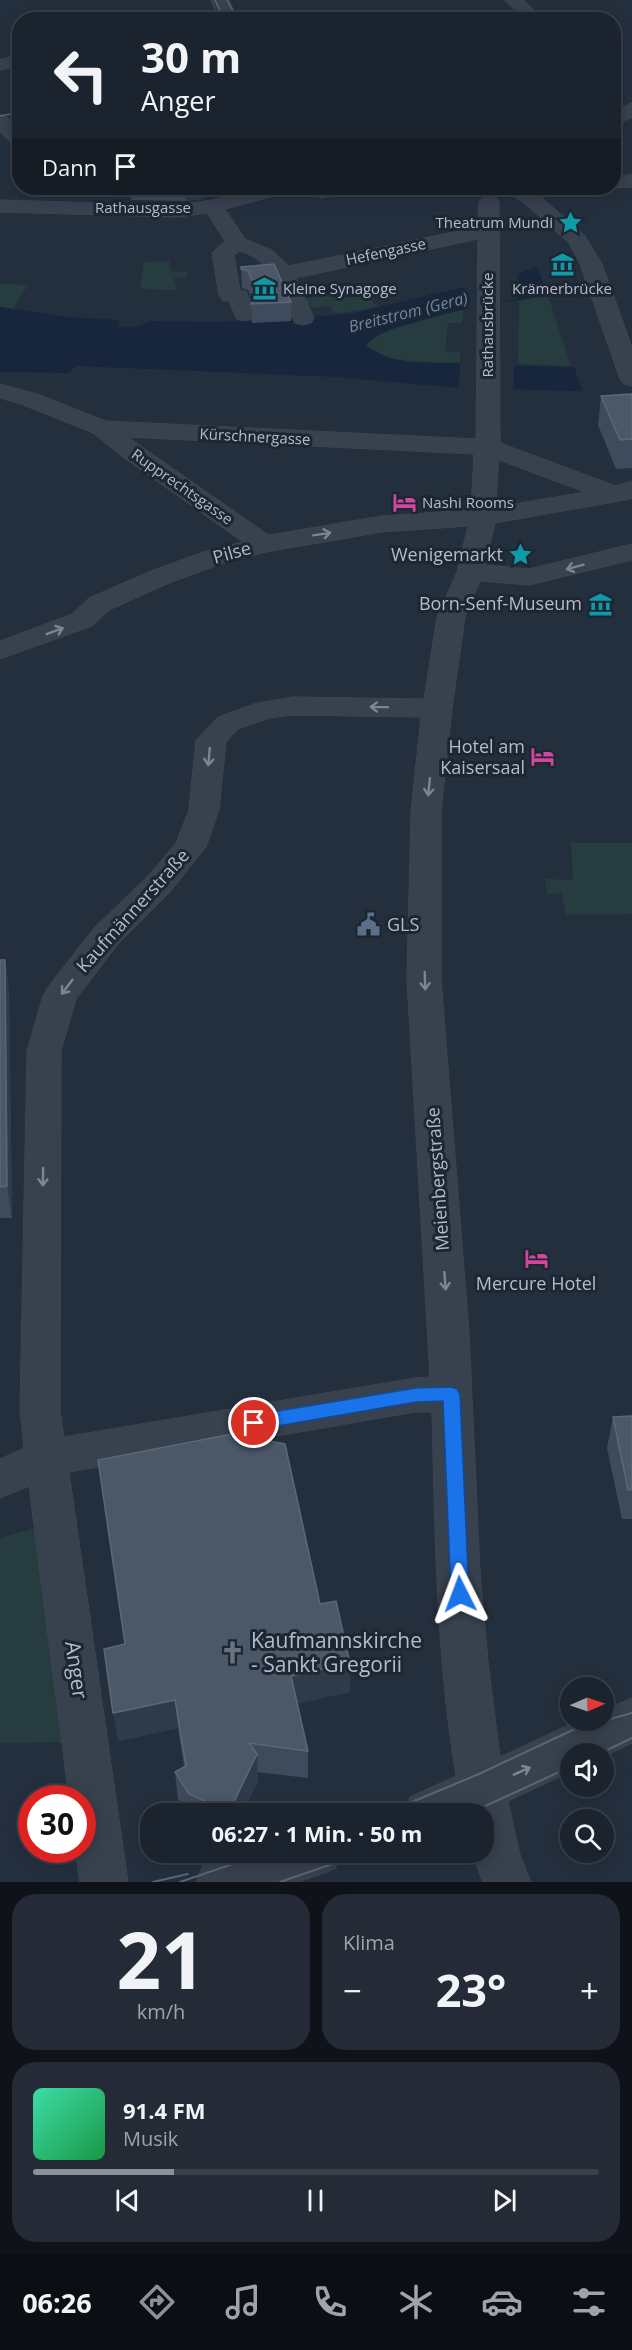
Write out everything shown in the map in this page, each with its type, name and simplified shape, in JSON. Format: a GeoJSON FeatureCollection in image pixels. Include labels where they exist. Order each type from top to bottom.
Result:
{"type":"FeatureCollection","features":[{"type":"Feature","properties":{"kind":"street"},"geometry":{"type":"LineString","coordinates":[[514,0],[527,12]]}},
{"type":"Feature","properties":{"kind":"street","name":"Rathausgasse"},"geometry":{"type":"LineString","coordinates":[[0,206],[39,197],[178,211],[213,206],[255,195]]}},
{"type":"Feature","properties":{"kind":"street","name":"Rathausbrücke"},"geometry":{"type":"LineString","coordinates":[[487,447],[489,233],[503,195]]}},
{"type":"Feature","properties":{"kind":"street"},"geometry":{"type":"LineString","coordinates":[[509,195],[578,240],[591,264],[632,379]]}},
{"type":"Feature","properties":{"kind":"street"},"geometry":{"type":"LineString","coordinates":[[213,206],[253,246],[282,269],[303,318]]}},
{"type":"Feature","properties":{"kind":"street","name":"Hefengasse"},"geometry":{"type":"LineString","coordinates":[[282,269],[474,233],[489,233]]}},
{"type":"Feature","properties":{"kind":"street"},"geometry":{"type":"LineString","coordinates":[[245,314],[238,296],[230,295],[223,253],[253,246]]}},
{"type":"Feature","properties":{"kind":"street","name":"Kürschnergasse"},"geometry":{"type":"LineString","coordinates":[[0,391],[29,399],[102,428],[487,447],[627,495]]}},
{"type":"Feature","properties":{"kind":"street","name":"Rupprechtsgasse"},"geometry":{"type":"LineString","coordinates":[[102,428],[129,450],[264,544]]}},
{"type":"Feature","properties":{"kind":"street"},"geometry":{"type":"LineString","coordinates":[[487,447],[483,517],[471,572],[529,578],[632,552]]}},
{"type":"Feature","properties":{"kind":"street","name":"Pilse"},"geometry":{"type":"LineString","coordinates":[[0,651],[82,620],[99,604],[160,577],[212,558],[264,544],[382,524],[483,517],[627,495]]}},
{"type":"Feature","properties":{"kind":"street","name":"Meienbergstraße"},"geometry":{"type":"LineString","coordinates":[[471,572],[451,617],[437,708],[426,812],[424,979],[449,1332],[464,1650],[482,1790],[496,1855],[507,1882]]}},
{"type":"Feature","properties":{"kind":"street","name":"Kaufmännerstraße"},"geometry":{"type":"LineString","coordinates":[[46,1458],[40,1410],[44,1051],[60,996],[106,936],[159,884],[190,847],[204,810],[211,740],[228,723],[264,710],[293,706],[437,708]]}},
{"type":"Feature","properties":{"kind":"street"},"geometry":{"type":"LineString","coordinates":[[0,1479],[46,1458],[416,1395],[451,1394]]}},
{"type":"Feature","properties":{"kind":"street","name":"Anger"},"geometry":{"type":"LineString","coordinates":[[46,1458],[104,1882]]}},
{"type":"Feature","properties":{"kind":"street"},"geometry":{"type":"LineString","coordinates":[[452,1803],[632,1720]]}},
{"type":"Feature","properties":{"kind":"street"},"geometry":{"type":"LineString","coordinates":[[220,1882],[282,1863]]}},
{"type":"Feature","properties":{"kind":"green space"},"geometry":{"type":"Polygon","coordinates":[[[169,261],[172,272],[186,271],[187,277],[174,278],[177,290],[140,289],[144,262],[169,261]]]}},
{"type":"Feature","properties":{"kind":"green space"},"geometry":{"type":"Polygon","coordinates":[[[0,284],[28,285],[13,309],[0,307],[0,284]]]}},
{"type":"Feature","properties":{"kind":"green space"},"geometry":{"type":"Polygon","coordinates":[[[357,287],[378,307],[335,314],[331,306],[311,308],[305,299],[357,287]]]}},
{"type":"Feature","properties":{"kind":"green space"},"geometry":{"type":"Polygon","coordinates":[[[548,296],[571,366],[518,364],[519,300],[548,296]]]}},
{"type":"Feature","properties":{"kind":"green space"},"geometry":{"type":"Polygon","coordinates":[[[464,309],[462,323],[448,323],[445,351],[460,353],[460,363],[423,362],[387,357],[365,346],[372,339],[396,327],[464,309]]]}},
{"type":"Feature","properties":{"kind":"green space"},"geometry":{"type":"Polygon","coordinates":[[[571,843],[632,843],[632,914],[566,915],[562,893],[547,894],[545,879],[573,880],[571,843]]]}},
{"type":"Feature","properties":{"kind":"green space"},"geometry":{"type":"Polygon","coordinates":[[[45,1525],[73,1742],[0,1743],[0,1538],[45,1525]]]}},
{"type":"Feature","properties":{"kind":"water","name":"Breitstrom (Gera)"},"geometry":{"type":"Polygon","coordinates":[[[538,266],[632,287],[492,304],[437,316],[379,334],[366,346],[388,358],[408,362],[592,368],[608,392],[459,388],[336,377],[76,366],[69,373],[0,372],[0,307],[67,317],[119,320],[118,326],[126,327],[138,326],[149,321],[221,322],[349,314],[518,274],[538,266]]]}},
{"type":"Feature","properties":{"kind":"pier"},"geometry":{"type":"Polygon","coordinates":[[[632,251],[632,290],[549,299],[536,264],[632,251]]]}},
{"type":"Feature","properties":{"kind":"pier"},"geometry":{"type":"Polygon","coordinates":[[[518,274],[517,299],[464,309],[465,286],[518,274]]]}},
{"type":"Feature","properties":{"kind":"pier"},"geometry":{"type":"Polygon","coordinates":[[[632,355],[632,392],[608,395],[572,394],[571,392],[583,392],[573,364],[591,365],[632,355]]]}},
{"type":"Feature","properties":{"kind":"pier"},"geometry":{"type":"Polygon","coordinates":[[[460,363],[514,365],[514,390],[459,388],[460,363]]]}},
{"type":"Feature","properties":{"kind":"building"},"geometry":{"type":"Polygon","coordinates":[[[274,264],[291,302],[251,304],[258,294],[248,271],[241,267],[274,264]]]}},
{"type":"Feature","properties":{"kind":"building"},"geometry":{"type":"Polygon","coordinates":[[[632,394],[632,439],[620,440],[601,396],[632,394]]]}},
{"type":"Feature","properties":{"kind":"building"},"geometry":{"type":"Polygon","coordinates":[[[0,960],[5,960],[7,1186],[0,1187],[0,960]]]}},
{"type":"Feature","properties":{"kind":"building"},"geometry":{"type":"Polygon","coordinates":[[[632,1416],[632,1489],[628,1490],[613,1417],[632,1416]]]}},
{"type":"Feature","properties":{"kind":"building","name":"Kaufmannskirche - Sankt Gregorii"},"geometry":{"type":"Polygon","coordinates":[[[232,1434],[285,1444],[320,1604],[336,1601],[350,1663],[291,1676],[308,1751],[249,1743],[257,1754],[233,1803],[209,1803],[189,1794],[175,1772],[186,1766],[175,1700],[113,1713],[104,1649],[125,1644],[98,1460],[232,1434]]]}},
{"type":"Feature","properties":{"kind":"tram line"},"geometry":{"type":"LineString","coordinates":[[215,0],[221,12]]}},
{"type":"Feature","properties":{"kind":"tram line"},"geometry":{"type":"LineString","coordinates":[[227,0],[234,12]]}},
{"type":"Feature","properties":{"kind":"tram line"},"geometry":{"type":"LineString","coordinates":[[0,116],[12,114]]}},
{"type":"Feature","properties":{"kind":"tram line"},"geometry":{"type":"LineString","coordinates":[[614,1718],[632,1713]]}},
{"type":"Feature","properties":{"kind":"tram line"},"geometry":{"type":"LineString","coordinates":[[409,1803],[479,1774],[571,1731]]}},
{"type":"Feature","properties":{"kind":"tram line"},"geometry":{"type":"LineString","coordinates":[[614,1747],[632,1738]]}},
{"type":"Feature","properties":{"kind":"tram line"},"geometry":{"type":"LineString","coordinates":[[492,1803],[560,1772]]}},
{"type":"Feature","properties":{"kind":"tram line"},"geometry":{"type":"LineString","coordinates":[[180,1882],[236,1863]]}},
{"type":"Feature","properties":{"kind":"tram line"},"geometry":{"type":"LineString","coordinates":[[280,1882],[335,1863]]}},
{"type":"Feature","properties":{"kind":"tram line"},"geometry":{"type":"LineString","coordinates":[[153,1882],[188,1874]]}},
{"type":"Feature","properties":{"kind":"place","name":"Theatrum Mundi"},"geometry":{"type":"Point","coordinates":[571,223]}},
{"type":"Feature","properties":{"kind":"place","name":"Krämerbrücke"},"geometry":{"type":"Point","coordinates":[562,265]}},
{"type":"Feature","properties":{"kind":"place","name":"Kleine Synagoge"},"geometry":{"type":"Point","coordinates":[265,289]}},
{"type":"Feature","properties":{"kind":"place","name":"Nashi Rooms"},"geometry":{"type":"Point","coordinates":[404,503]}},
{"type":"Feature","properties":{"kind":"place","name":"Wenigemarkt"},"geometry":{"type":"Point","coordinates":[521,555]}},
{"type":"Feature","properties":{"kind":"place","name":"Born-Senf-Museum"},"geometry":{"type":"Point","coordinates":[600,604]}},
{"type":"Feature","properties":{"kind":"place","name":"Hotel am Kaisersaal"},"geometry":{"type":"Point","coordinates":[543,757]}},
{"type":"Feature","properties":{"kind":"place","name":"GLS"},"geometry":{"type":"Point","coordinates":[369,925]}},
{"type":"Feature","properties":{"kind":"place","name":"Mercure Hotel"},"geometry":{"type":"Point","coordinates":[536,1258]}},
{"type":"Feature","properties":{"kind":"place","name":"Kaufmannskirche - Sankt Gregorii"},"geometry":{"type":"Point","coordinates":[233,1653]}},
{"type":"Feature","properties":{"kind":"route"},"geometry":{"type":"LineString","coordinates":[[254,1423],[416,1395],[451,1394],[460,1594]]}}]}
